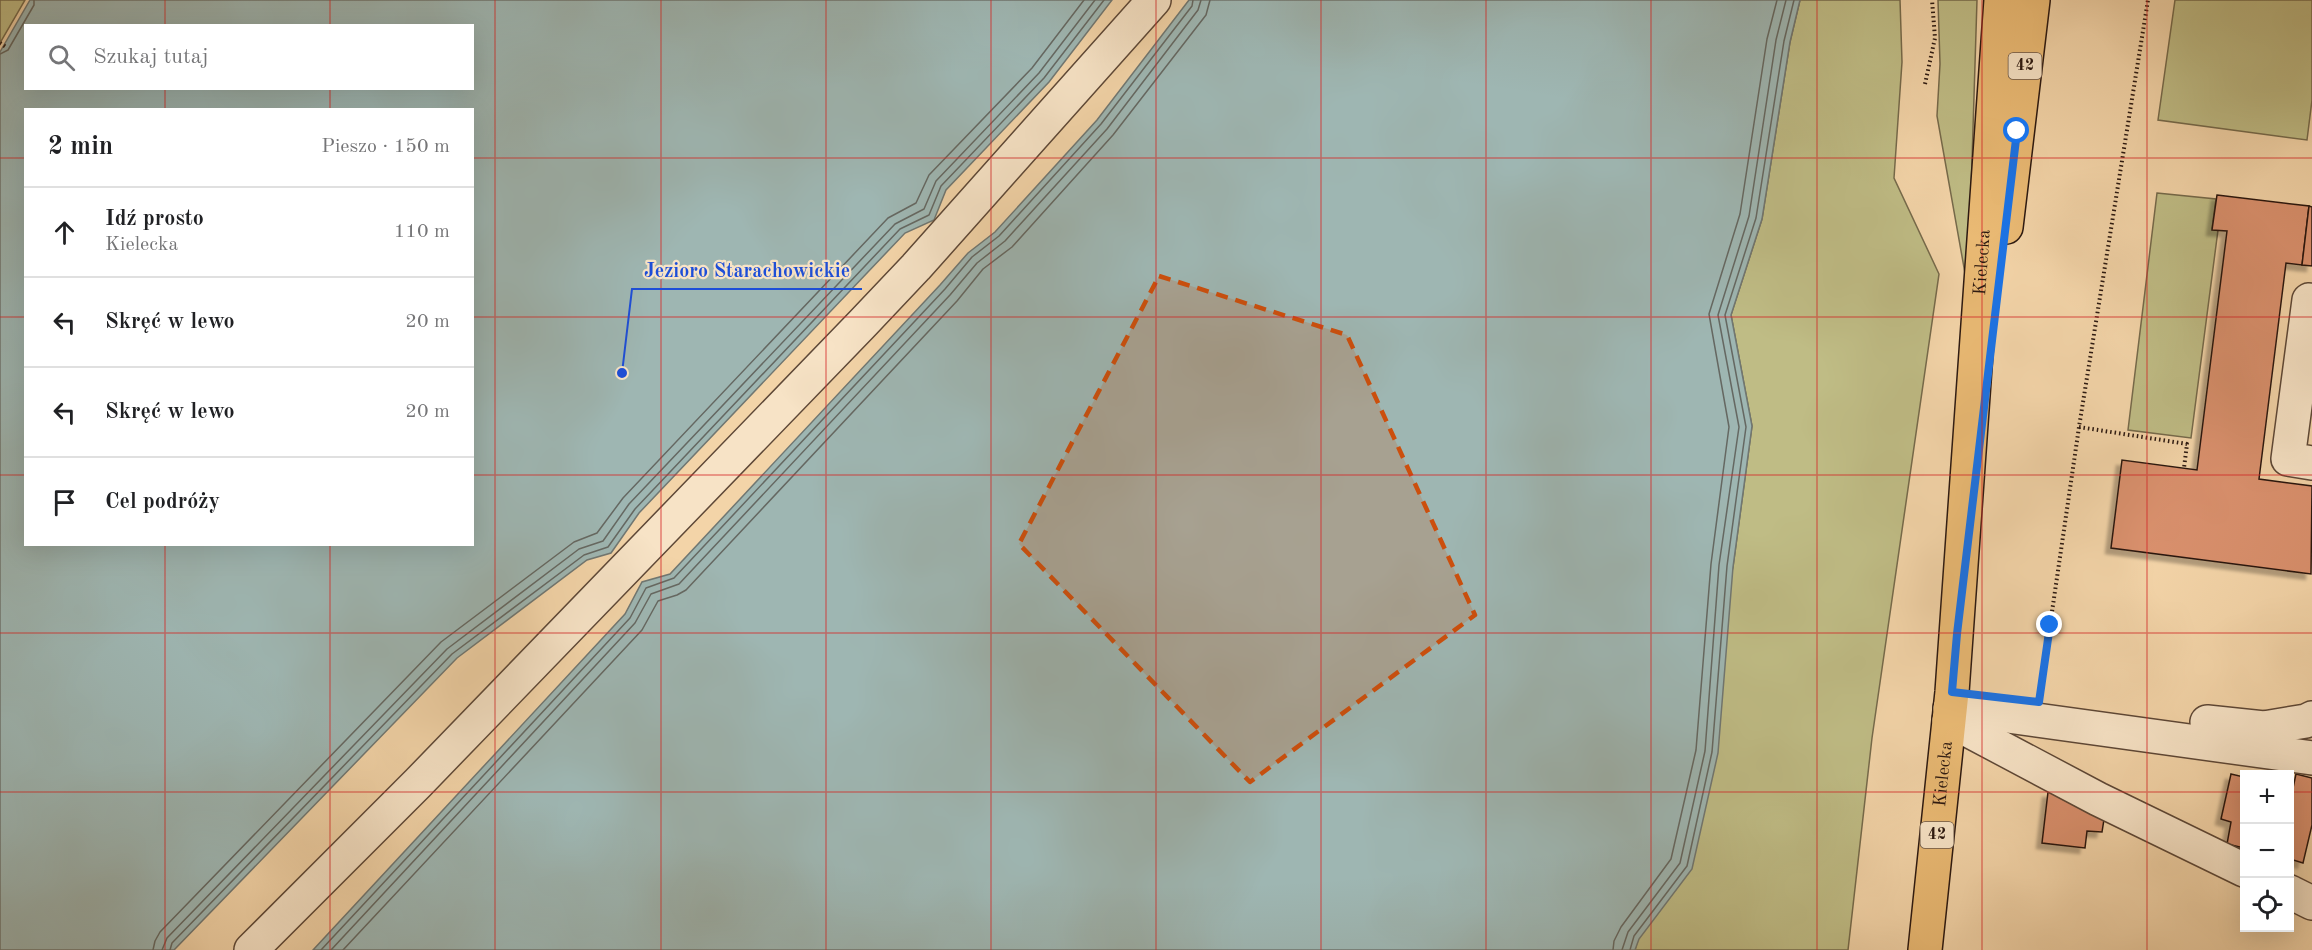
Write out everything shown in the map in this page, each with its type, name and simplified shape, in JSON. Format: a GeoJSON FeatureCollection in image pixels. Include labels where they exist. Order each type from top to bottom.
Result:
{"type":"FeatureCollection","features":[{"type":"Feature","properties":{"kind":"main road","name":"Kielecka"},"geometry":{"type":"LineString","coordinates":[[1957,634],[2001,0]]}},
{"type":"Feature","properties":{"kind":"main road","name":"Kielecka"},"geometry":{"type":"LineString","coordinates":[[1925,950],[1957,634],[2033,0]]}},
{"type":"Feature","properties":{"kind":"street"},"geometry":{"type":"LineString","coordinates":[[251,950],[418,783],[863,323],[916,267],[1154,0]]}},
{"type":"Feature","properties":{"kind":"street"},"geometry":{"type":"LineString","coordinates":[[2312,301],[2309,300],[2288,459],[2312,463]]}},
{"type":"Feature","properties":{"kind":"street"},"geometry":{"type":"LineString","coordinates":[[1950,707],[2039,702],[2264,728],[2312,718]]}},
{"type":"Feature","properties":{"kind":"street"},"geometry":{"type":"LineString","coordinates":[[1950,707],[2312,759]]}},
{"type":"Feature","properties":{"kind":"street"},"geometry":{"type":"LineString","coordinates":[[1950,707],[2098,799],[2240,868]]}},
{"type":"Feature","properties":{"kind":"street"},"geometry":{"type":"LineString","coordinates":[[2294,894],[2312,903]]}},
{"type":"Feature","properties":{"kind":"path"},"geometry":{"type":"LineString","coordinates":[[1925,84],[1935,38],[1932,0]]}},
{"type":"Feature","properties":{"kind":"path"},"geometry":{"type":"LineString","coordinates":[[2039,702],[2079,427],[2148,0]]}},
{"type":"Feature","properties":{"kind":"path"},"geometry":{"type":"LineString","coordinates":[[0,44],[6,47]]}},
{"type":"Feature","properties":{"kind":"path"},"geometry":{"type":"LineString","coordinates":[[2079,427],[2187,444],[2184,468]]}},
{"type":"Feature","properties":{"kind":"highlighted area"},"geometry":{"type":"Polygon","coordinates":[[[1159,276],[1347,335],[1475,615],[1250,782],[1019,544],[1159,276]]]}},
{"type":"Feature","properties":{"kind":"shaded area"},"geometry":{"type":"Polygon","coordinates":[[[0,0],[25,0],[0,43],[0,0]]]}},
{"type":"Feature","properties":{"kind":"shaded area"},"geometry":{"type":"Polygon","coordinates":[[[1800,0],[1900,0],[1902,62],[1894,178],[1939,274],[1872,738],[1848,950],[1635,950],[1733,567],[1752,426],[1731,315],[1762,219],[1790,42],[1800,0]]]}},
{"type":"Feature","properties":{"kind":"shaded area"},"geometry":{"type":"Polygon","coordinates":[[[1938,0],[1977,0],[1968,290],[1937,116],[1940,64],[1938,0]]]}},
{"type":"Feature","properties":{"kind":"shaded area"},"geometry":{"type":"Polygon","coordinates":[[[2175,0],[2312,0],[2312,100],[2307,140],[2158,120],[2175,0]]]}},
{"type":"Feature","properties":{"kind":"shaded area"},"geometry":{"type":"Polygon","coordinates":[[[2157,193],[2216,199],[2212,229],[2218,230],[2191,438],[2128,430],[2157,193]]]}},
{"type":"Feature","properties":{"kind":"water"},"geometry":{"type":"Polygon","coordinates":[[[30,0],[1112,0],[1049,82],[946,190],[934,220],[905,233],[639,513],[611,553],[587,560],[457,658],[174,950],[0,950],[0,52],[30,0]]]}},
{"type":"Feature","properties":{"kind":"water"},"geometry":{"type":"Polygon","coordinates":[[[1189,0],[1800,0],[1790,42],[1762,219],[1731,315],[1752,426],[1733,567],[1718,753],[1692,869],[1639,939],[1635,950],[313,950],[625,614],[642,582],[670,574],[968,253],[995,232],[1097,120],[1189,0]]]}},
{"type":"Feature","properties":{"kind":"building"},"geometry":{"type":"Polygon","coordinates":[[[2217,195],[2309,206],[2302,265],[2286,263],[2259,479],[2312,486],[2311,574],[2111,548],[2122,460],[2197,470],[2227,231],[2212,230],[2217,195]]]}},
{"type":"Feature","properties":{"kind":"building"},"geometry":{"type":"Polygon","coordinates":[[[2309,206],[2312,207],[2312,266],[2302,265],[2309,206]]]}},
{"type":"Feature","properties":{"kind":"building"},"geometry":{"type":"Polygon","coordinates":[[[2231,774],[2240,776],[2240,847],[2227,844],[2231,822],[2221,819],[2231,774]]]}},
{"type":"Feature","properties":{"kind":"building"},"geometry":{"type":"Polygon","coordinates":[[[2296,774],[2312,778],[2312,825],[2303,863],[2294,860],[2296,774]]]}},
{"type":"Feature","properties":{"kind":"building"},"geometry":{"type":"Polygon","coordinates":[[[2048,792],[2092,797],[2105,813],[2102,832],[2087,831],[2085,848],[2042,843],[2048,792]]]}},
{"type":"Feature","properties":{"kind":"place","name":"Jezioro Starachowickie"},"geometry":{"type":"Point","coordinates":[622,373]}},
{"type":"Feature","properties":{"kind":"route"},"geometry":{"type":"LineString","coordinates":[[2017,131],[1952,692],[2039,702],[2050,625]]}}]}
